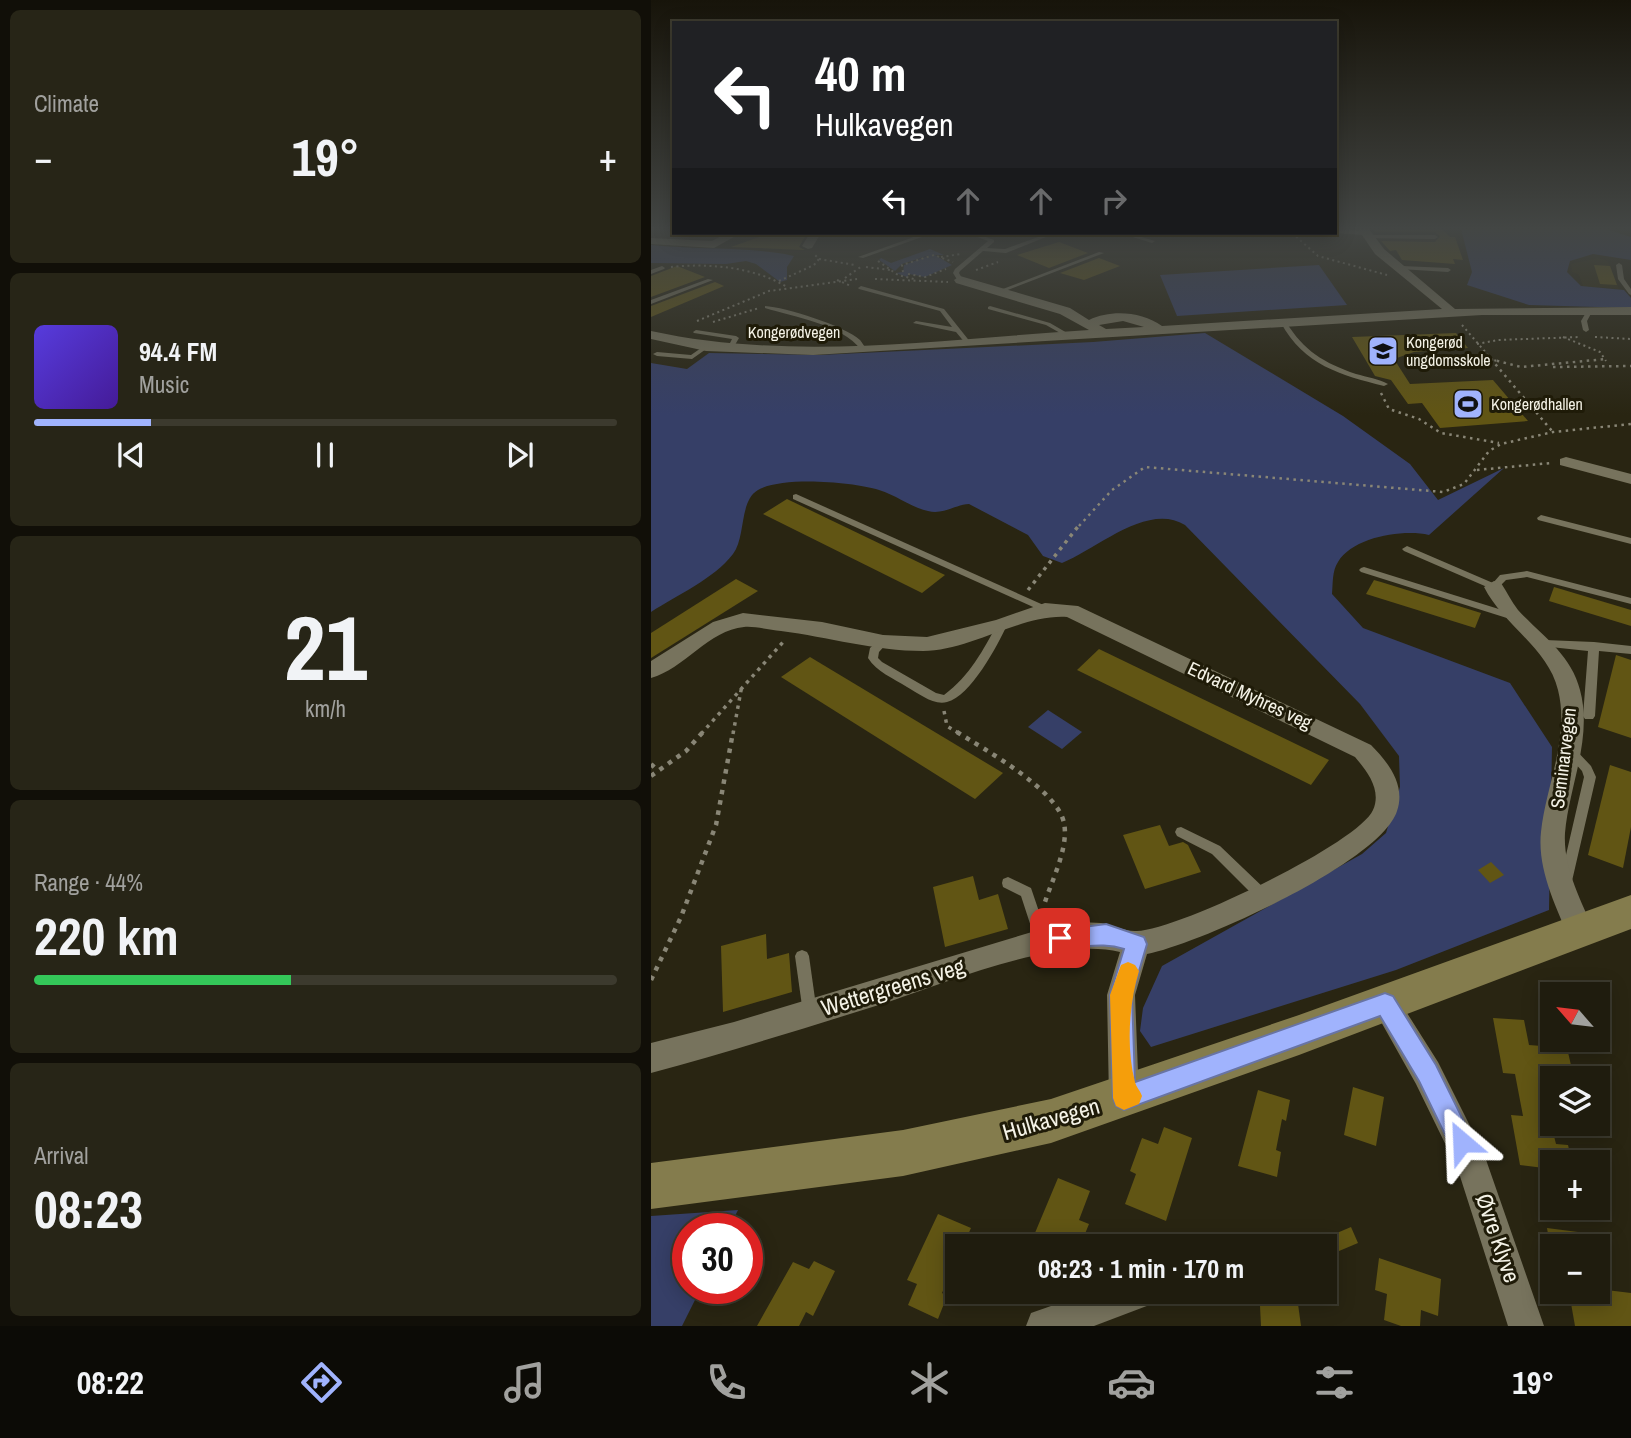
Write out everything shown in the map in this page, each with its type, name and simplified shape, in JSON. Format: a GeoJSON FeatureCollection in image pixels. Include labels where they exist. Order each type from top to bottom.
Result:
{"type":"FeatureCollection","features":[{"type":"Feature","properties":{"kind":"main road","name":"Hulkavegen"},"geometry":{"type":"LineString","coordinates":[[651,1186],[903,1153],[1051,1121],[1124,1098],[1631,912]]}},
{"type":"Feature","properties":{"kind":"street"},"geometry":{"type":"LineString","coordinates":[[995,291],[1065,311],[1107,335]]}},
{"type":"Feature","properties":{"kind":"street"},"geometry":{"type":"LineString","coordinates":[[1427,291],[1452,313]]}},
{"type":"Feature","properties":{"kind":"street","name":"Kongerødvegen"},"geometry":{"type":"LineString","coordinates":[[657,337],[730,349],[863,349],[1452,313],[1631,311]]}},
{"type":"Feature","properties":{"kind":"street","name":"Kongerødvegen"},"geometry":{"type":"LineString","coordinates":[[1091,324],[1103,317],[1118,316],[1165,331]]}},
{"type":"Feature","properties":{"kind":"street"},"geometry":{"type":"LineString","coordinates":[[1566,462],[1631,479]]}},
{"type":"Feature","properties":{"kind":"street","name":"Seminarvegen"},"geometry":{"type":"LineString","coordinates":[[1494,587],[1499,602],[1555,656],[1570,689],[1572,718],[1553,834],[1554,860],[1580,931]]}},
{"type":"Feature","properties":{"kind":"street","name":"Edvard Myhres veg"},"geometry":{"type":"LineString","coordinates":[[651,671],[726,623],[754,620],[799,625],[883,642],[927,644],[1002,625],[1045,609],[1071,611],[1325,731],[1363,751],[1382,771],[1388,790],[1385,813],[1370,835],[1336,858],[1167,938],[1136,944]]}},
{"type":"Feature","properties":{"kind":"street","name":"Wettergreens veg"},"geometry":{"type":"LineString","coordinates":[[651,1058],[810,1013],[1038,928],[1078,934],[1106,934],[1136,944]]}},
{"type":"Feature","properties":{"kind":"street"},"geometry":{"type":"LineString","coordinates":[[1124,1098],[1121,995],[1136,944]]}},
{"type":"Feature","properties":{"kind":"street","name":"Øvre Klyve"},"geometry":{"type":"LineString","coordinates":[[1385,1003],[1427,1073],[1473,1165],[1526,1326]]}},
{"type":"Feature","properties":{"kind":"street"},"geometry":{"type":"LineString","coordinates":[[1044,1326],[1106,1304]]}},
{"type":"Feature","properties":{"kind":"lane"},"geometry":{"type":"LineString","coordinates":[[651,302],[681,291]]}},
{"type":"Feature","properties":{"kind":"lane"},"geometry":{"type":"LineString","coordinates":[[872,291],[942,310],[955,330],[968,343]]}},
{"type":"Feature","properties":{"kind":"lane"},"geometry":{"type":"LineString","coordinates":[[767,307],[835,328],[859,341],[863,349]]}},
{"type":"Feature","properties":{"kind":"lane"},"geometry":{"type":"LineString","coordinates":[[990,308],[1048,324],[1071,337]]}},
{"type":"Feature","properties":{"kind":"lane"},"geometry":{"type":"LineString","coordinates":[[1586,330],[1584,321],[1590,310]]}},
{"type":"Feature","properties":{"kind":"lane"},"geometry":{"type":"LineString","coordinates":[[916,323],[955,330]]}},
{"type":"Feature","properties":{"kind":"lane"},"geometry":{"type":"LineString","coordinates":[[1284,323],[1295,342],[1310,356],[1326,365],[1384,384]]}},
{"type":"Feature","properties":{"kind":"lane"},"geometry":{"type":"LineString","coordinates":[[696,332],[736,338],[730,349]]}},
{"type":"Feature","properties":{"kind":"lane"},"geometry":{"type":"LineString","coordinates":[[657,354],[692,357],[706,347]]}},
{"type":"Feature","properties":{"kind":"lane"},"geometry":{"type":"LineString","coordinates":[[796,497],[1045,609]]}},
{"type":"Feature","properties":{"kind":"lane"},"geometry":{"type":"LineString","coordinates":[[1541,518],[1631,541]]}},
{"type":"Feature","properties":{"kind":"lane"},"geometry":{"type":"LineString","coordinates":[[1407,549],[1494,587],[1503,577],[1527,574],[1631,601]]}},
{"type":"Feature","properties":{"kind":"lane"},"geometry":{"type":"LineString","coordinates":[[1364,570],[1514,617]]}},
{"type":"Feature","properties":{"kind":"lane"},"geometry":{"type":"LineString","coordinates":[[883,642],[874,651],[873,657],[878,665],[933,697],[946,699],[964,683],[989,653],[1002,625]]}},
{"type":"Feature","properties":{"kind":"lane"},"geometry":{"type":"LineString","coordinates":[[1545,644],[1631,650]]}},
{"type":"Feature","properties":{"kind":"lane"},"geometry":{"type":"LineString","coordinates":[[1589,716],[1594,646]]}},
{"type":"Feature","properties":{"kind":"lane"},"geometry":{"type":"LineString","coordinates":[[1181,832],[1216,850],[1261,894]]}},
{"type":"Feature","properties":{"kind":"lane"},"geometry":{"type":"LineString","coordinates":[[1008,883],[1026,891],[1038,928]]}},
{"type":"Feature","properties":{"kind":"lane"},"geometry":{"type":"LineString","coordinates":[[802,956],[810,1013]]}},
{"type":"Feature","properties":{"kind":"path"},"geometry":{"type":"LineString","coordinates":[[657,337],[776,291]]}},
{"type":"Feature","properties":{"kind":"path"},"geometry":{"type":"LineString","coordinates":[[696,332],[703,325],[767,307]]}},
{"type":"Feature","properties":{"kind":"path"},"geometry":{"type":"LineString","coordinates":[[1452,313],[1553,432]]}},
{"type":"Feature","properties":{"kind":"path"},"geometry":{"type":"LineString","coordinates":[[1477,344],[1563,337],[1631,339]]}},
{"type":"Feature","properties":{"kind":"path"},"geometry":{"type":"LineString","coordinates":[[1489,359],[1514,366],[1607,361],[1600,352],[1563,337]]}},
{"type":"Feature","properties":{"kind":"path"},"geometry":{"type":"LineString","coordinates":[[1549,366],[1563,369],[1631,366]]}},
{"type":"Feature","properties":{"kind":"path"},"geometry":{"type":"LineString","coordinates":[[1384,384],[1381,397],[1389,410],[1419,419],[1449,435],[1501,444]]}},
{"type":"Feature","properties":{"kind":"path"},"geometry":{"type":"LineString","coordinates":[[1022,598],[1104,500],[1128,476],[1145,467],[1433,492],[1464,484],[1489,451],[1501,444],[1553,432],[1631,424]]}},
{"type":"Feature","properties":{"kind":"path"},"geometry":{"type":"LineString","coordinates":[[1476,470],[1523,463],[1566,462]]}},
{"type":"Feature","properties":{"kind":"path"},"geometry":{"type":"LineString","coordinates":[[651,776],[686,751],[742,685],[799,625]]}},
{"type":"Feature","properties":{"kind":"path"},"geometry":{"type":"LineString","coordinates":[[651,979],[681,917],[716,825],[742,685]]}},
{"type":"Feature","properties":{"kind":"path"},"geometry":{"type":"LineString","coordinates":[[946,699],[944,715],[947,726],[1038,789],[1064,821],[1062,839],[1038,928]]}},
{"type":"Feature","properties":{"kind":"path"},"geometry":{"type":"LineString","coordinates":[[651,764],[658,771]]}},
{"type":"Feature","properties":{"kind":"shaded area"},"geometry":{"type":"Polygon","coordinates":[[[1167,291],[1337,291],[1347,305],[1177,316],[1167,291]]]}},
{"type":"Feature","properties":{"kind":"shaded area"},"geometry":{"type":"Polygon","coordinates":[[[1485,291],[1625,291],[1631,298],[1631,308],[1529,305],[1485,291]]]}},
{"type":"Feature","properties":{"kind":"shaded area"},"geometry":{"type":"Polygon","coordinates":[[[1205,333],[1343,416],[1410,464],[1438,500],[1504,468],[1429,535],[1406,533],[1379,537],[1345,553],[1335,569],[1332,594],[1363,628],[1510,683],[1552,747],[1549,910],[1396,970],[1151,1047],[1140,1031],[1143,1008],[1162,966],[1362,854],[1386,833],[1400,787],[1399,756],[1360,704],[1185,525],[1171,519],[1139,523],[1062,563],[1043,556],[1028,535],[969,504],[933,512],[867,487],[818,482],[784,483],[758,490],[752,495],[745,511],[737,547],[725,563],[706,579],[651,612],[651,363],[687,369],[709,353],[820,355],[1093,342],[1205,333]]]}},
{"type":"Feature","properties":{"kind":"shaded area"},"geometry":{"type":"Polygon","coordinates":[[[1048,710],[1082,732],[1062,749],[1028,727],[1048,710]]]}},
{"type":"Feature","properties":{"kind":"shaded area"},"geometry":{"type":"Polygon","coordinates":[[[738,1210],[736,1213],[694,1213],[738,1210]]]}},
{"type":"Feature","properties":{"kind":"shaded area"},"geometry":{"type":"Polygon","coordinates":[[[672,1215],[672,1304],[693,1304],[682,1326],[651,1326],[651,1216],[672,1215]]]}},
{"type":"Feature","properties":{"kind":"building"},"geometry":{"type":"Polygon","coordinates":[[[651,291],[668,291],[651,297],[651,291]]]}},
{"type":"Feature","properties":{"kind":"building"},"geometry":{"type":"Polygon","coordinates":[[[691,291],[713,291],[651,317],[651,306],[691,291]]]}},
{"type":"Feature","properties":{"kind":"building"},"geometry":{"type":"Polygon","coordinates":[[[1456,333],[1468,348],[1414,352],[1394,359],[1410,384],[1493,380],[1528,421],[1440,428],[1422,403],[1408,404],[1391,380],[1375,376],[1352,337],[1456,333]]]}},
{"type":"Feature","properties":{"kind":"building"},"geometry":{"type":"Polygon","coordinates":[[[787,499],[945,575],[922,593],[763,514],[787,499]]]}},
{"type":"Feature","properties":{"kind":"building"},"geometry":{"type":"Polygon","coordinates":[[[736,579],[758,591],[651,658],[651,633],[736,579]]]}},
{"type":"Feature","properties":{"kind":"building"},"geometry":{"type":"Polygon","coordinates":[[[1374,580],[1481,613],[1475,628],[1366,594],[1374,580]]]}},
{"type":"Feature","properties":{"kind":"building"},"geometry":{"type":"Polygon","coordinates":[[[1554,587],[1631,610],[1631,626],[1549,601],[1554,587]]]}},
{"type":"Feature","properties":{"kind":"building"},"geometry":{"type":"Polygon","coordinates":[[[1099,649],[1329,760],[1311,785],[1077,670],[1099,649]]]}},
{"type":"Feature","properties":{"kind":"building"},"geometry":{"type":"Polygon","coordinates":[[[1616,655],[1631,660],[1631,738],[1598,727],[1616,655]]]}},
{"type":"Feature","properties":{"kind":"building"},"geometry":{"type":"Polygon","coordinates":[[[810,657],[1003,773],[975,799],[781,677],[810,657]]]}},
{"type":"Feature","properties":{"kind":"building"},"geometry":{"type":"Polygon","coordinates":[[[1610,765],[1631,772],[1631,827],[1623,868],[1588,855],[1610,765]]]}},
{"type":"Feature","properties":{"kind":"building"},"geometry":{"type":"Polygon","coordinates":[[[1160,825],[1169,846],[1183,842],[1188,845],[1201,872],[1145,889],[1123,835],[1160,825]]]}},
{"type":"Feature","properties":{"kind":"building"},"geometry":{"type":"Polygon","coordinates":[[[1491,862],[1504,875],[1490,883],[1478,870],[1491,862]]]}},
{"type":"Feature","properties":{"kind":"building"},"geometry":{"type":"Polygon","coordinates":[[[973,876],[979,900],[998,894],[1008,929],[945,947],[933,887],[973,876]]]}},
{"type":"Feature","properties":{"kind":"building"},"geometry":{"type":"Polygon","coordinates":[[[766,934],[767,959],[789,953],[792,992],[723,1012],[721,946],[766,934]]]}},
{"type":"Feature","properties":{"kind":"building"},"geometry":{"type":"Polygon","coordinates":[[[1493,1018],[1524,1020],[1529,1045],[1540,1046],[1540,1052],[1568,1052],[1571,1066],[1540,1066],[1539,1076],[1540,1136],[1554,1136],[1556,1144],[1568,1145],[1569,1150],[1540,1150],[1540,1168],[1520,1165],[1511,1115],[1523,1116],[1515,1074],[1503,1073],[1493,1018]]]}},
{"type":"Feature","properties":{"kind":"building"},"geometry":{"type":"Polygon","coordinates":[[[1353,1087],[1384,1097],[1376,1146],[1344,1135],[1353,1087]]]}},
{"type":"Feature","properties":{"kind":"building"},"geometry":{"type":"Polygon","coordinates":[[[1258,1090],[1290,1100],[1286,1121],[1282,1119],[1276,1150],[1281,1152],[1277,1177],[1238,1166],[1258,1090]]]}},
{"type":"Feature","properties":{"kind":"building"},"geometry":{"type":"Polygon","coordinates":[[[1164,1127],[1192,1138],[1166,1221],[1125,1204],[1136,1174],[1130,1171],[1142,1138],[1158,1144],[1164,1127]]]}},
{"type":"Feature","properties":{"kind":"building"},"geometry":{"type":"Polygon","coordinates":[[[1058,1178],[1090,1191],[1079,1220],[1089,1224],[1085,1234],[1035,1234],[1058,1178]]]}},
{"type":"Feature","properties":{"kind":"building"},"geometry":{"type":"Polygon","coordinates":[[[938,1214],[971,1228],[968,1234],[945,1234],[945,1286],[942,1293],[945,1295],[945,1301],[938,1319],[908,1305],[917,1284],[907,1280],[938,1214]]]}},
{"type":"Feature","properties":{"kind":"building"},"geometry":{"type":"Polygon","coordinates":[[[1351,1227],[1358,1243],[1337,1252],[1337,1234],[1334,1234],[1351,1227]]]}},
{"type":"Feature","properties":{"kind":"building"},"geometry":{"type":"Polygon","coordinates":[[[1547,1228],[1578,1234],[1548,1234],[1547,1228]]]}},
{"type":"Feature","properties":{"kind":"building"},"geometry":{"type":"Polygon","coordinates":[[[1379,1258],[1441,1279],[1438,1316],[1421,1310],[1420,1326],[1401,1326],[1384,1320],[1387,1294],[1375,1290],[1379,1258]]]}},
{"type":"Feature","properties":{"kind":"building"},"geometry":{"type":"Polygon","coordinates":[[[814,1261],[835,1271],[813,1316],[806,1312],[799,1326],[757,1326],[793,1262],[809,1269],[814,1261]]]}},
{"type":"Feature","properties":{"kind":"building"},"geometry":{"type":"Polygon","coordinates":[[[1610,1290],[1631,1293],[1631,1326],[1575,1326],[1571,1304],[1610,1304],[1610,1290]]]}},
{"type":"Feature","properties":{"kind":"building"},"geometry":{"type":"Polygon","coordinates":[[[1298,1304],[1301,1326],[1261,1326],[1260,1306],[1298,1304]]]}},
{"type":"Feature","properties":{"kind":"slow traffic"},"geometry":{"type":"LineString","coordinates":[[1128,971],[1121,995],[1120,1048],[1124,1098],[1130,1096]]}},
{"type":"Feature","properties":{"kind":"place","name":"Kongerød ungdomsskole"},"geometry":{"type":"Point","coordinates":[1383,351]}},
{"type":"Feature","properties":{"kind":"place","name":"Kongerødhallen"},"geometry":{"type":"Point","coordinates":[1468,404]}},
{"type":"Feature","properties":{"kind":"route"},"geometry":{"type":"LineString","coordinates":[[1060,938],[1078,934],[1106,934],[1136,944],[1121,995],[1120,1048],[1124,1098],[1385,1003],[1427,1073],[1462,1142]]}}]}
